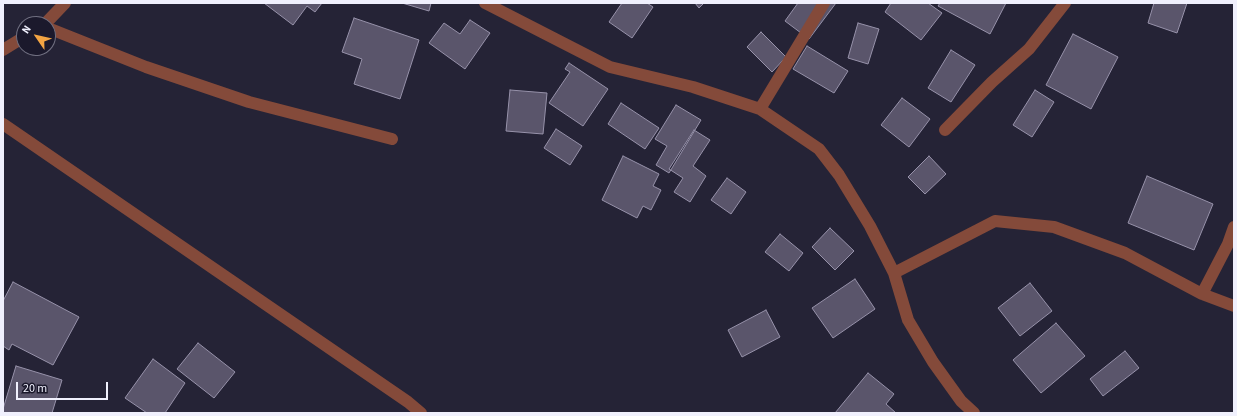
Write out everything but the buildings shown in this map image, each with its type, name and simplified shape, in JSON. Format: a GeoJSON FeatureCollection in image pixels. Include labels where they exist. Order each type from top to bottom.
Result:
{"type":"FeatureCollection","features":[{"type":"Feature","properties":{"kind":"street"},"geometry":{"type":"LineString","coordinates":[[53,16],[65,3]]}},
{"type":"Feature","properties":{"kind":"street"},"geometry":{"type":"LineString","coordinates":[[485,3],[610,67],[693,87],[760,109],[819,149],[839,175],[870,226],[894,272],[908,320],[933,362],[961,401],[974,413]]}},
{"type":"Feature","properties":{"kind":"street"},"geometry":{"type":"LineString","coordinates":[[760,109],[824,3]]}},
{"type":"Feature","properties":{"kind":"street"},"geometry":{"type":"LineString","coordinates":[[945,130],[992,82],[1029,49],[1065,3]]}},
{"type":"Feature","properties":{"kind":"street"},"geometry":{"type":"LineString","coordinates":[[56,31],[146,67],[249,102],[392,139]]}},
{"type":"Feature","properties":{"kind":"street"},"geometry":{"type":"LineString","coordinates":[[3,50],[16,42]]}},
{"type":"Feature","properties":{"kind":"street"},"geometry":{"type":"LineString","coordinates":[[3,124],[408,402],[421,413]]}},
{"type":"Feature","properties":{"kind":"street"},"geometry":{"type":"LineString","coordinates":[[894,272],[995,221],[1054,227],[1125,253],[1202,294],[1234,306]]}},
{"type":"Feature","properties":{"kind":"street"},"geometry":{"type":"LineString","coordinates":[[1202,294],[1228,244],[1234,228]]}}]}
